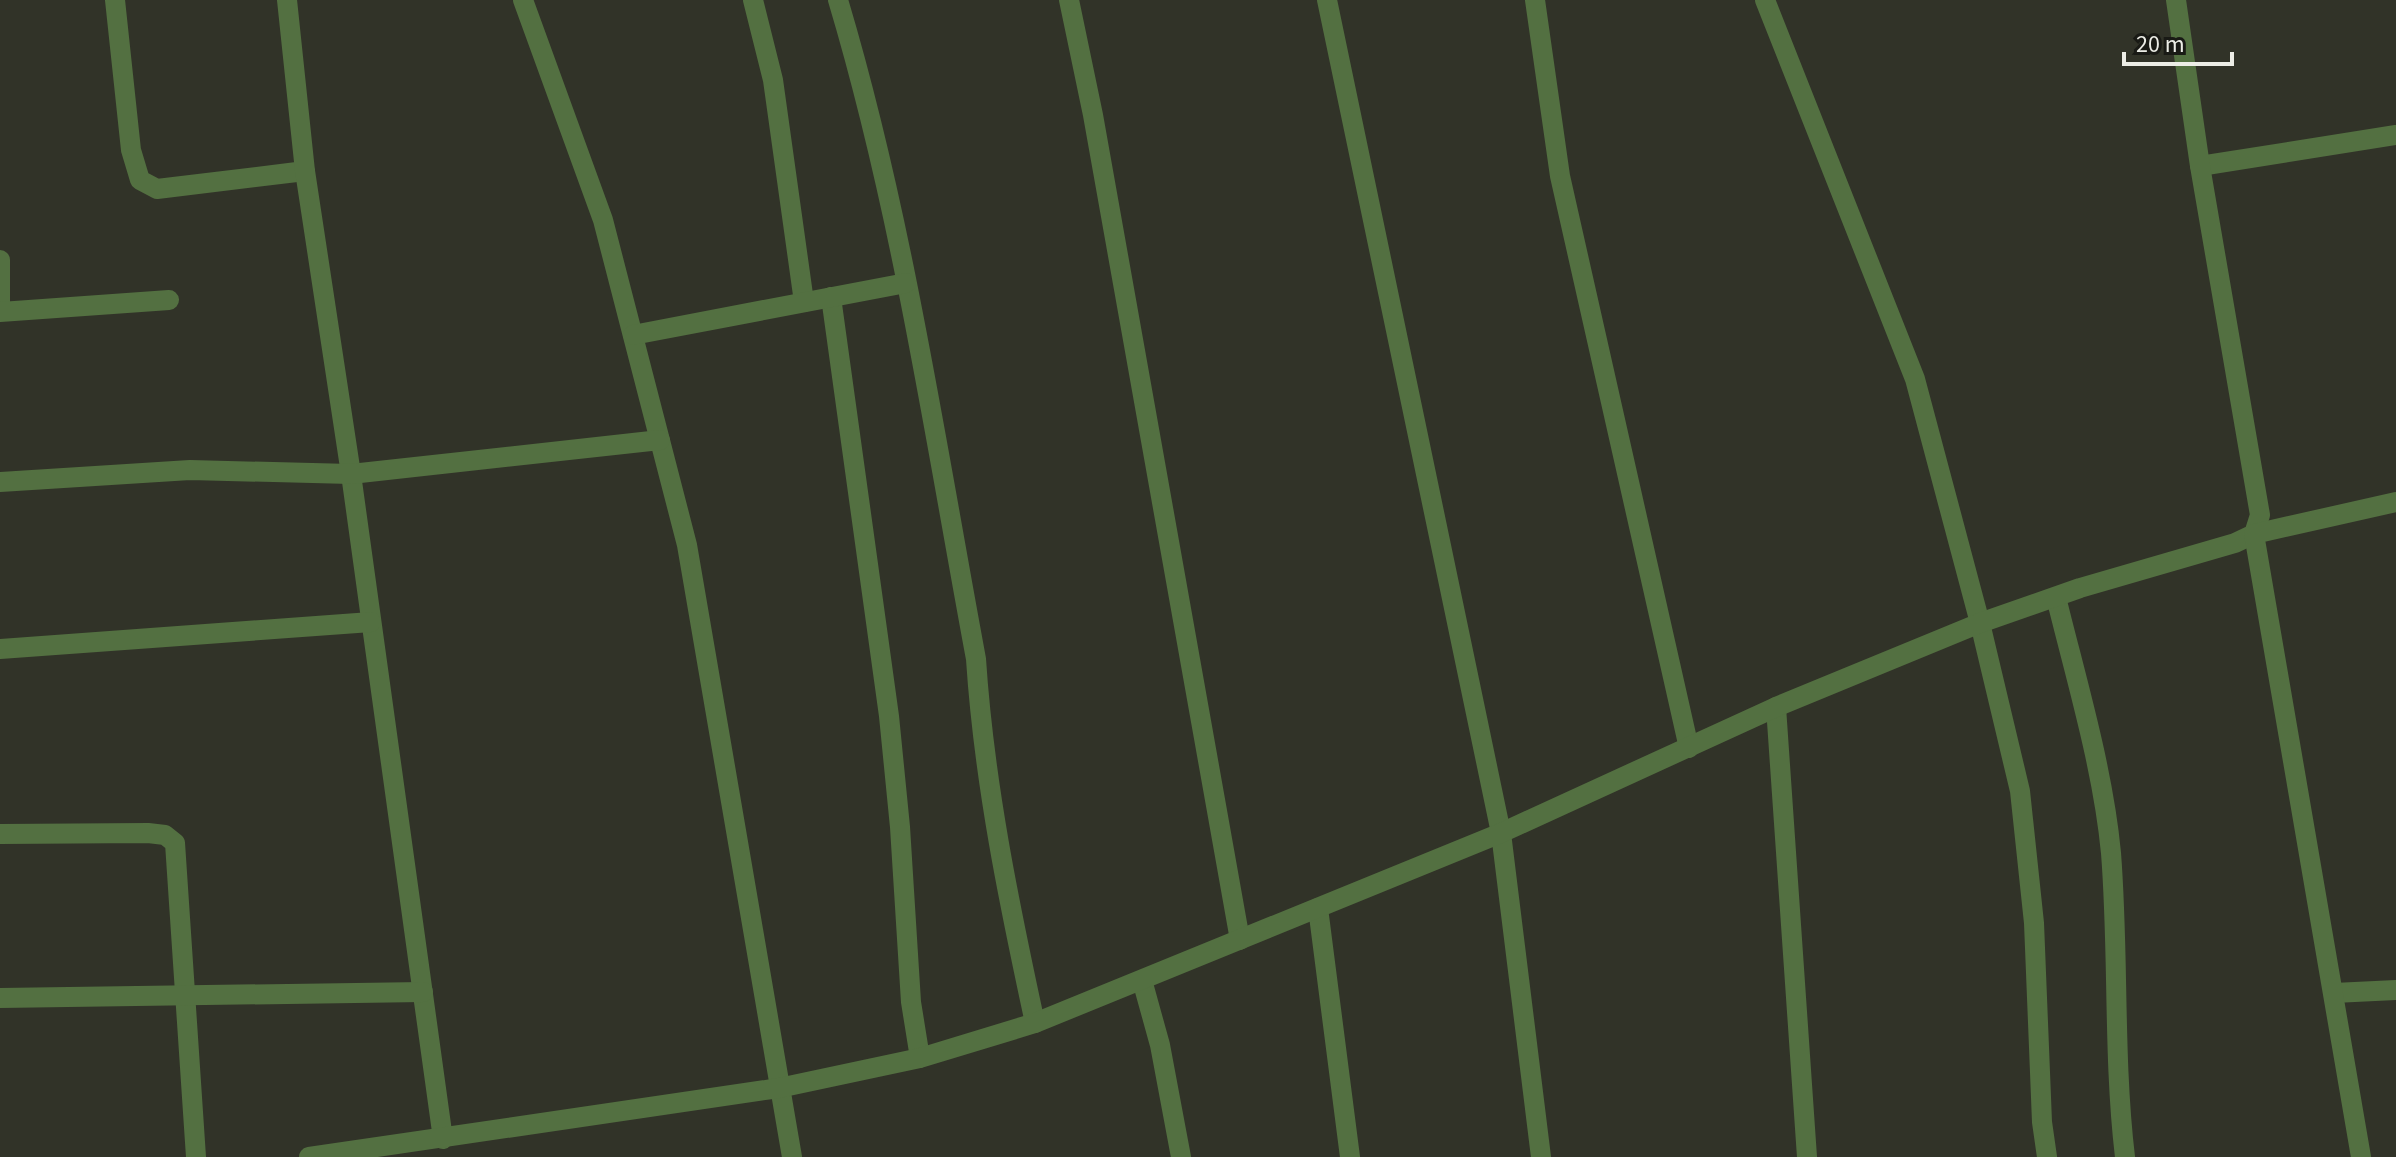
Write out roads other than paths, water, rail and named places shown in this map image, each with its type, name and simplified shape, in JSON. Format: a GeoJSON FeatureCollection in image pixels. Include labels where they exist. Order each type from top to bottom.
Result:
{"type":"FeatureCollection","features":[{"type":"Feature","properties":{"kind":"street"},"geometry":{"type":"LineString","coordinates":[[115,0],[131,150],[140,180],[157,189],[305,171]]}},
{"type":"Feature","properties":{"kind":"street"},"geometry":{"type":"LineString","coordinates":[[287,0],[305,171],[351,474],[423,992],[431,1146]]}},
{"type":"Feature","properties":{"kind":"street"},"geometry":{"type":"LineString","coordinates":[[523,0],[603,220],[687,545],[792,1157]]}},
{"type":"Feature","properties":{"kind":"street"},"geometry":{"type":"LineString","coordinates":[[753,0],[773,80],[804,302]]}},
{"type":"Feature","properties":{"kind":"street"},"geometry":{"type":"LineString","coordinates":[[838,0],[864,86],[906,283],[976,659],[980,720],[1004,879],[1035,1023]]}},
{"type":"Feature","properties":{"kind":"street"},"geometry":{"type":"LineString","coordinates":[[1069,0],[1093,115],[1240,940]]}},
{"type":"Feature","properties":{"kind":"street"},"geometry":{"type":"LineString","coordinates":[[1327,0],[1501,833],[1541,1157]]}},
{"type":"Feature","properties":{"kind":"street"},"geometry":{"type":"LineString","coordinates":[[1535,0],[1560,176],[1689,748]]}},
{"type":"Feature","properties":{"kind":"street"},"geometry":{"type":"LineString","coordinates":[[1765,0],[1915,379],[1980,623],[2020,791],[2034,923],[2042,1122],[2047,1157]]}},
{"type":"Feature","properties":{"kind":"street"},"geometry":{"type":"LineString","coordinates":[[2176,0],[2200,166],[2260,515],[2254,534],[2361,1157]]}},
{"type":"Feature","properties":{"kind":"street"},"geometry":{"type":"LineString","coordinates":[[2200,166],[2396,135]]}},
{"type":"Feature","properties":{"kind":"street"},"geometry":{"type":"LineString","coordinates":[[0,260],[0,311],[169,300]]}},
{"type":"Feature","properties":{"kind":"street"},"geometry":{"type":"LineString","coordinates":[[633,335],[906,283]]}},
{"type":"Feature","properties":{"kind":"street"},"geometry":{"type":"LineString","coordinates":[[831,297],[889,716],[900,827],[911,1002],[920,1058]]}},
{"type":"Feature","properties":{"kind":"street"},"geometry":{"type":"LineString","coordinates":[[0,482],[190,470],[351,474],[660,440]]}},
{"type":"Feature","properties":{"kind":"street"},"geometry":{"type":"LineString","coordinates":[[309,1157],[431,1146],[779,1088],[920,1058],[1035,1023],[1501,833],[1776,707],[1980,623],[2235,543],[2254,534],[2396,502]]}},
{"type":"Feature","properties":{"kind":"street"},"geometry":{"type":"LineString","coordinates":[[2056,597],[2093,748],[2111,851],[2119,1105],[2125,1157]]}},
{"type":"Feature","properties":{"kind":"street"},"geometry":{"type":"LineString","coordinates":[[0,649],[371,622]]}},
{"type":"Feature","properties":{"kind":"street"},"geometry":{"type":"LineString","coordinates":[[1776,707],[1807,1157]]}},
{"type":"Feature","properties":{"kind":"street"},"geometry":{"type":"LineString","coordinates":[[0,834],[148,833],[165,835],[175,843],[196,1157]]}},
{"type":"Feature","properties":{"kind":"street"},"geometry":{"type":"LineString","coordinates":[[1318,908],[1350,1157]]}},
{"type":"Feature","properties":{"kind":"street"},"geometry":{"type":"LineString","coordinates":[[1142,980],[1160,1045],[1181,1157]]}},
{"type":"Feature","properties":{"kind":"street"},"geometry":{"type":"LineString","coordinates":[[2334,993],[2396,990]]}},
{"type":"Feature","properties":{"kind":"street"},"geometry":{"type":"LineString","coordinates":[[0,998],[423,992]]}}]}
